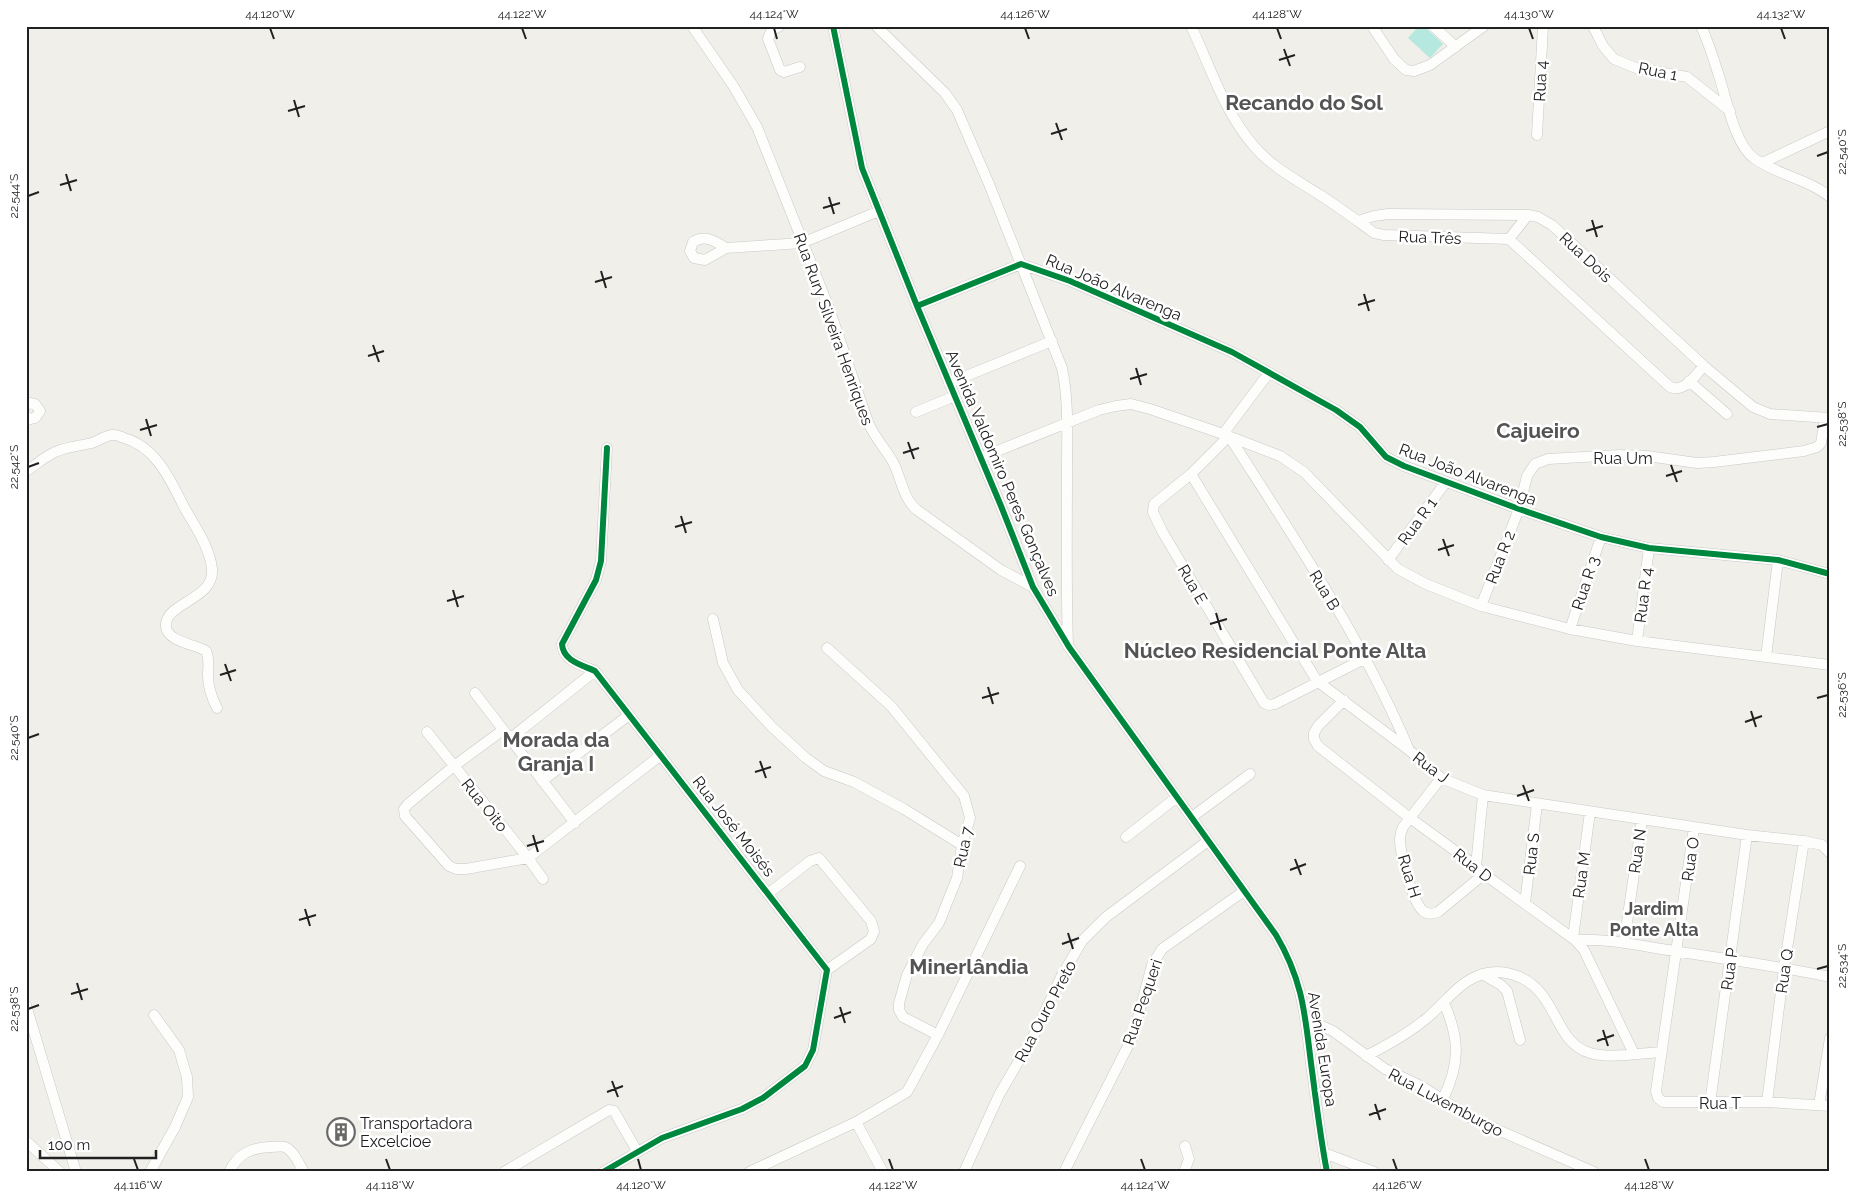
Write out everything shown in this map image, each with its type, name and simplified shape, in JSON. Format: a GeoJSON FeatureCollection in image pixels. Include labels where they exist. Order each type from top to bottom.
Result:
{"type":"FeatureCollection","features":[{"type":"Feature","properties":{"kind":"street","name":"Rua Rury Silveira Henriques"},"geometry":{"type":"LineString","coordinates":[[692,26],[734,87],[756,127],[829,308],[868,422],[875,438],[894,464],[910,502],[918,510],[987,560],[1033,587]]}},
{"type":"Feature","properties":{"kind":"street"},"geometry":{"type":"LineString","coordinates":[[780,26],[771,31],[768,39],[780,70],[784,72],[800,67]]}},
{"type":"Feature","properties":{"kind":"street","name":"Avenida Valdomiro Peres Gonçalves"},"geometry":{"type":"LineString","coordinates":[[833,26],[862,168],[1033,587],[1068,647],[1276,935]]}},
{"type":"Feature","properties":{"kind":"street"},"geometry":{"type":"LineString","coordinates":[[876,26],[945,93],[957,110],[1022,264],[1062,368],[1066,384],[1067,423],[1068,647]]}},
{"type":"Feature","properties":{"kind":"street","name":"Rua Três"},"geometry":{"type":"LineString","coordinates":[[1191,26],[1224,98],[1237,123],[1252,144],[1288,175],[1322,196],[1374,233],[1380,235],[1509,240]]}},
{"type":"Feature","properties":{"kind":"street"},"geometry":{"type":"LineString","coordinates":[[1372,26],[1394,59],[1402,67],[1410,71],[1426,68],[1484,26]]}},
{"type":"Feature","properties":{"kind":"street"},"geometry":{"type":"LineString","coordinates":[[1433,26],[1456,47]]}},
{"type":"Feature","properties":{"kind":"street","name":"Rua 4"},"geometry":{"type":"LineString","coordinates":[[1537,135],[1543,26]]}},
{"type":"Feature","properties":{"kind":"street","name":"Rua 1"},"geometry":{"type":"LineString","coordinates":[[1593,26],[1602,46],[1614,59],[1636,68],[1687,77],[1730,111]]}},
{"type":"Feature","properties":{"kind":"street"},"geometry":{"type":"LineString","coordinates":[[1701,26],[1739,137],[1745,149],[1752,158],[1817,188],[1830,197]]}},
{"type":"Feature","properties":{"kind":"street"},"geometry":{"type":"LineString","coordinates":[[1762,163],[1830,131]]}},
{"type":"Feature","properties":{"kind":"street"},"geometry":{"type":"LineString","coordinates":[[726,248],[802,243],[880,212]]}},
{"type":"Feature","properties":{"kind":"street","name":"Rua Dois"},"geometry":{"type":"LineString","coordinates":[[1358,221],[1388,214],[1528,215],[1538,218],[1552,225],[1704,366],[1746,402],[1758,410],[1770,414],[1827,418]]}},
{"type":"Feature","properties":{"kind":"street"},"geometry":{"type":"LineString","coordinates":[[1528,215],[1509,240],[1670,387],[1680,388],[1704,366]]}},
{"type":"Feature","properties":{"kind":"street"},"geometry":{"type":"LineString","coordinates":[[917,306],[1022,264]]}},
{"type":"Feature","properties":{"kind":"street","name":"Rua João Alvarenga"},"geometry":{"type":"LineString","coordinates":[[1022,264],[1070,281],[1232,352],[1268,374],[1336,410],[1360,427],[1380,450],[1394,462],[1446,482],[1601,536],[1649,548],[1778,560],[1830,574]]}},
{"type":"Feature","properties":{"kind":"street"},"geometry":{"type":"LineString","coordinates":[[950,382],[1052,341]]}},
{"type":"Feature","properties":{"kind":"street","name":"Rua E"},"geometry":{"type":"LineString","coordinates":[[1268,374],[1226,435],[1192,474],[1154,504],[1153,512],[1261,701],[1269,705],[1275,704],[1366,658]]}},
{"type":"Feature","properties":{"kind":"street"},"geometry":{"type":"LineString","coordinates":[[1689,381],[1728,414]]}},
{"type":"Feature","properties":{"kind":"street"},"geometry":{"type":"LineString","coordinates":[[916,412],[955,396]]}},
{"type":"Feature","properties":{"kind":"street"},"geometry":{"type":"LineString","coordinates":[[26,405],[30,403],[35,404],[40,411],[35,418],[26,417]]}},
{"type":"Feature","properties":{"kind":"street"},"geometry":{"type":"LineString","coordinates":[[980,458],[1099,410],[1131,404],[1226,435],[1280,456],[1304,472],[1398,569],[1411,577],[1481,606],[1570,629],[1637,641],[1830,665]]}},
{"type":"Feature","properties":{"kind":"street","name":"Rua Um"},"geometry":{"type":"LineString","coordinates":[[1519,509],[1527,476],[1532,467],[1543,460],[1632,455],[1697,463],[1809,450],[1819,445],[1826,438],[1827,418]]}},
{"type":"Feature","properties":{"kind":"street"},"geometry":{"type":"LineString","coordinates":[[26,471],[54,452],[93,442],[112,434],[129,439],[156,458],[168,474],[205,546],[213,572],[210,584],[206,589],[179,607],[166,621],[166,628],[174,639],[206,651],[210,663],[208,676],[210,689],[217,708]]}},
{"type":"Feature","properties":{"kind":"street","name":"Rua B"},"geometry":{"type":"LineString","coordinates":[[1226,435],[1294,539],[1366,658],[1392,709],[1409,750]]}},
{"type":"Feature","properties":{"kind":"street","name":"Rua José Moisés"},"geometry":{"type":"LineString","coordinates":[[607,448],[601,561],[596,580],[562,644],[563,653],[566,657],[595,671],[828,970]]}},
{"type":"Feature","properties":{"kind":"street","name":"Rua J"},"geometry":{"type":"LineString","coordinates":[[1192,474],[1318,681],[1409,750],[1441,778],[1483,795],[1747,836],[1804,841],[1822,845],[1830,853]]}},
{"type":"Feature","properties":{"kind":"street","name":"Rua R 1"},"geometry":{"type":"LineString","coordinates":[[1388,560],[1446,482]]}},
{"type":"Feature","properties":{"kind":"street","name":"Rua R 2"},"geometry":{"type":"LineString","coordinates":[[1481,606],[1519,509]]}},
{"type":"Feature","properties":{"kind":"street","name":"Rua R 3"},"geometry":{"type":"LineString","coordinates":[[1570,629],[1601,536]]}},
{"type":"Feature","properties":{"kind":"street","name":"Rua R 4"},"geometry":{"type":"LineString","coordinates":[[1637,641],[1649,548]]}},
{"type":"Feature","properties":{"kind":"street"},"geometry":{"type":"LineString","coordinates":[[1766,657],[1778,560]]}},
{"type":"Feature","properties":{"kind":"street"},"geometry":{"type":"LineString","coordinates":[[1054,624],[1068,618]]}},
{"type":"Feature","properties":{"kind":"street"},"geometry":{"type":"LineString","coordinates":[[713,620],[723,663],[738,690],[806,758],[824,771],[854,782],[904,809],[962,845]]}},
{"type":"Feature","properties":{"kind":"street","name":"Rua 7"},"geometry":{"type":"LineString","coordinates":[[828,648],[891,706],[964,796],[970,818],[962,845],[957,878],[939,923],[923,944],[907,975],[899,1003],[899,1010],[903,1017],[938,1034]]}},
{"type":"Feature","properties":{"kind":"street"},"geometry":{"type":"LineString","coordinates":[[511,738],[595,671]]}},
{"type":"Feature","properties":{"kind":"street"},"geometry":{"type":"LineString","coordinates":[[475,693],[574,823]]}},
{"type":"Feature","properties":{"kind":"street","name":"Rua D"},"geometry":{"type":"LineString","coordinates":[[1344,700],[1318,726],[1314,733],[1316,742],[1410,818],[1574,939],[1584,950],[1634,1054]]}},
{"type":"Feature","properties":{"kind":"street"},"geometry":{"type":"LineString","coordinates":[[542,781],[629,715]]}},
{"type":"Feature","properties":{"kind":"street"},"geometry":{"type":"LineString","coordinates":[[503,730],[454,766],[404,809],[405,816],[449,866],[453,868],[466,869],[528,858],[661,755]]}},
{"type":"Feature","properties":{"kind":"street","name":"Rua Oito"},"geometry":{"type":"LineString","coordinates":[[427,732],[528,858],[542,879]]}},
{"type":"Feature","properties":{"kind":"street"},"geometry":{"type":"LineString","coordinates":[[1192,818],[1250,774]]}},
{"type":"Feature","properties":{"kind":"street","name":"Rua H"},"geometry":{"type":"LineString","coordinates":[[1441,778],[1403,827],[1400,836],[1400,846],[1410,884],[1422,910],[1430,914],[1438,912],[1484,874]]}},
{"type":"Feature","properties":{"kind":"street"},"geometry":{"type":"LineString","coordinates":[[1476,866],[1483,795]]}},
{"type":"Feature","properties":{"kind":"street"},"geometry":{"type":"LineString","coordinates":[[1126,837],[1177,797]]}},
{"type":"Feature","properties":{"kind":"street","name":"Rua S"},"geometry":{"type":"LineString","coordinates":[[1525,904],[1537,804]]}},
{"type":"Feature","properties":{"kind":"street","name":"Rua M"},"geometry":{"type":"LineString","coordinates":[[1574,939],[1590,812]]}},
{"type":"Feature","properties":{"kind":"street","name":"Rua N"},"geometry":{"type":"LineString","coordinates":[[1624,943],[1642,819]]}},
{"type":"Feature","properties":{"kind":"street","name":"Rua O"},"geometry":{"type":"LineString","coordinates":[[1677,951],[1694,827]]}},
{"type":"Feature","properties":{"kind":"street","name":"Rua P"},"geometry":{"type":"LineString","coordinates":[[1710,1103],[1747,836]]}},
{"type":"Feature","properties":{"kind":"street","name":"Rua Ouro Preto"},"geometry":{"type":"LineString","coordinates":[[964,1172],[999,1095],[1035,1033],[1061,977],[1082,941],[1106,917],[1208,841]]}},
{"type":"Feature","properties":{"kind":"street","name":"Rua Q"},"geometry":{"type":"LineString","coordinates":[[1767,1102],[1784,968],[1804,841]]}},
{"type":"Feature","properties":{"kind":"street"},"geometry":{"type":"LineString","coordinates":[[603,1172],[638,1150],[662,1138],[742,1109],[763,1098],[805,1066],[813,1050],[828,970],[872,938],[874,931],[871,921],[819,858],[810,861],[769,893]]}},
{"type":"Feature","properties":{"kind":"street"},"geometry":{"type":"LineString","coordinates":[[750,1172],[856,1122],[907,1092],[938,1034],[1020,866]]}},
{"type":"Feature","properties":{"kind":"street","name":"Rua Pequeri"},"geometry":{"type":"LineString","coordinates":[[1064,1172],[1133,1036],[1152,965],[1157,956],[1169,944],[1244,891]]}},
{"type":"Feature","properties":{"kind":"street","name":"Avenida Europa"},"geometry":{"type":"LineString","coordinates":[[1276,935],[1296,974],[1306,1019],[1327,1172]]}},
{"type":"Feature","properties":{"kind":"street"},"geometry":{"type":"LineString","coordinates":[[1574,939],[1624,943],[1830,977]]}},
{"type":"Feature","properties":{"kind":"street","name":"Rua T"},"geometry":{"type":"LineString","coordinates":[[1677,951],[1656,1090],[1658,1098],[1663,1102],[1767,1102],[1830,1106]]}},
{"type":"Feature","properties":{"kind":"street"},"geometry":{"type":"LineString","coordinates":[[1366,1056],[1408,1032],[1465,983],[1482,974],[1495,971],[1508,972],[1527,980],[1546,998],[1567,1037],[1589,1053],[1604,1055],[1662,1052]]}},
{"type":"Feature","properties":{"kind":"street"},"geometry":{"type":"LineString","coordinates":[[1482,974],[1501,985],[1507,991],[1511,999],[1520,1040]]}},
{"type":"Feature","properties":{"kind":"street"},"geometry":{"type":"LineString","coordinates":[[1443,1099],[1454,1073],[1456,1057],[1455,1036],[1444,1003]]}},
{"type":"Feature","properties":{"kind":"street"},"geometry":{"type":"LineString","coordinates":[[26,1005],[76,1172]]}},
{"type":"Feature","properties":{"kind":"street"},"geometry":{"type":"LineString","coordinates":[[150,1172],[175,1127],[188,1097],[187,1077],[179,1050],[154,1015]]}},
{"type":"Feature","properties":{"kind":"street","name":"Rua Luxemburgo"},"geometry":{"type":"LineString","coordinates":[[1306,1019],[1333,1031],[1385,1070],[1413,1081],[1473,1119],[1594,1172]]}},
{"type":"Feature","properties":{"kind":"street"},"geometry":{"type":"LineString","coordinates":[[1819,1105],[1830,1038]]}},
{"type":"Feature","properties":{"kind":"street"},"geometry":{"type":"LineString","coordinates":[[504,1172],[609,1110],[614,1112],[638,1150]]}},
{"type":"Feature","properties":{"kind":"street"},"geometry":{"type":"LineString","coordinates":[[856,1122],[883,1172]]}},
{"type":"Feature","properties":{"kind":"street"},"geometry":{"type":"LineString","coordinates":[[26,1141],[60,1172]]}},
{"type":"Feature","properties":{"kind":"street"},"geometry":{"type":"LineString","coordinates":[[1184,1172],[1189,1159],[1186,1146]]}},
{"type":"Feature","properties":{"kind":"street"},"geometry":{"type":"LineString","coordinates":[[229,1172],[235,1160],[248,1151],[256,1148],[282,1147],[287,1148],[294,1154],[304,1172]]}},
{"type":"Feature","properties":{"kind":"street"},"geometry":{"type":"LineString","coordinates":[[1324,1153],[1374,1172]]}},
{"type":"Feature","properties":{"kind":"shaded area"},"geometry":{"type":"Polygon","coordinates":[[[1419,26],[1424,26],[1443,44],[1430,58],[1408,38],[1419,26]]]}},
{"type":"Feature","properties":{"kind":"cycle path"},"geometry":{"type":"LineString","coordinates":[[833,26],[862,168],[1033,587],[1069,647],[1276,935],[1286,953],[1303,1005],[1327,1172]]}},
{"type":"Feature","properties":{"kind":"cycle path"},"geometry":{"type":"LineString","coordinates":[[917,306],[1021,264],[1070,281],[1232,352],[1336,410],[1360,427],[1386,457],[1404,466],[1601,537],[1649,548],[1778,560],[1830,574]]}},
{"type":"Feature","properties":{"kind":"cycle path"},"geometry":{"type":"LineString","coordinates":[[603,1172],[662,1138],[742,1109],[763,1098],[805,1066],[813,1050],[827,970],[595,671],[574,662],[563,650],[562,644],[596,580],[601,561],[607,448]]}},
{"type":"Feature","properties":{"kind":"place","name":"Transportadora Excelcioe"},"geometry":{"type":"Point","coordinates":[341,1132]}},
{"type":"Feature","properties":{"kind":"district","name":"Recando do Sol"},"geometry":{"type":"Point","coordinates":[1304,103]}},
{"type":"Feature","properties":{"kind":"district","name":"Cajueiro"},"geometry":{"type":"Point","coordinates":[1538,431]}},
{"type":"Feature","properties":{"kind":"district","name":"Núcleo Residencial Ponte Alta"},"geometry":{"type":"Point","coordinates":[1275,651]}},
{"type":"Feature","properties":{"kind":"district","name":"Morada da Granja I"},"geometry":{"type":"Point","coordinates":[556,752]}},
{"type":"Feature","properties":{"kind":"district","name":"Jardim Ponte Alta"},"geometry":{"type":"Point","coordinates":[1654,920]}},
{"type":"Feature","properties":{"kind":"district","name":"Minerlândia"},"geometry":{"type":"Point","coordinates":[969,967]}}]}
